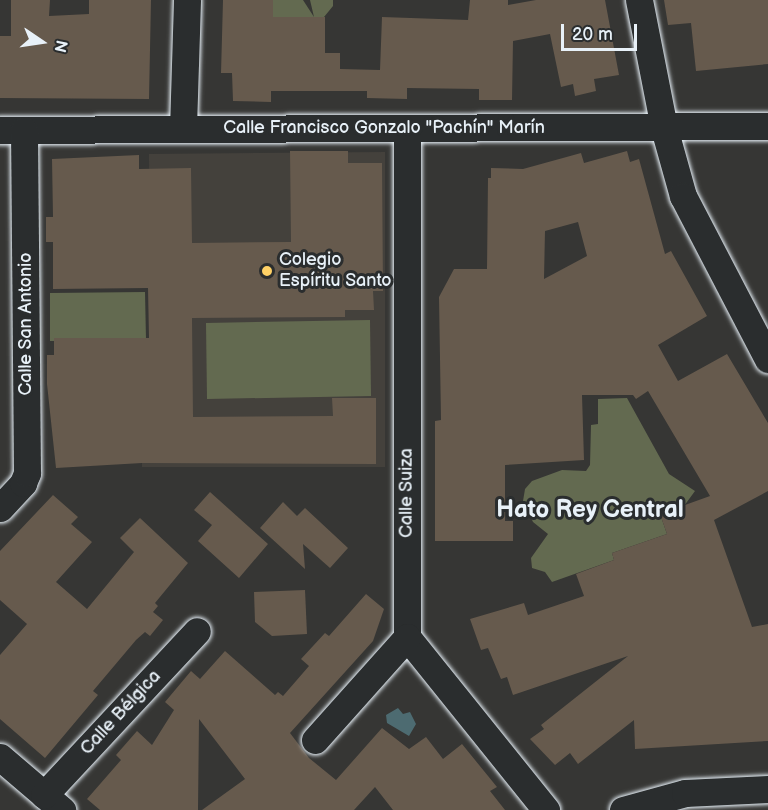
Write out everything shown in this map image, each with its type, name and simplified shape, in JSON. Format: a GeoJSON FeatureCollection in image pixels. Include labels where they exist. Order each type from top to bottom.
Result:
{"type":"FeatureCollection","features":[{"type":"Feature","properties":{"kind":"street"},"geometry":{"type":"LineString","coordinates":[[183,128],[187,0]]}},
{"type":"Feature","properties":{"kind":"street"},"geometry":{"type":"LineString","coordinates":[[639,0],[664,128],[683,196],[701,237],[768,359]]}},
{"type":"Feature","properties":{"kind":"street","name":"Calle Francisco Gonzalo \"Pachín\" Marín"},"geometry":{"type":"LineString","coordinates":[[12,130],[768,126]]}},
{"type":"Feature","properties":{"kind":"street","name":"Calle Suiza"},"geometry":{"type":"LineString","coordinates":[[407,128],[407,637]]}},
{"type":"Feature","properties":{"kind":"street","name":"Calle San Antonio"},"geometry":{"type":"LineString","coordinates":[[0,508],[23,483],[27,473],[12,130]]}},
{"type":"Feature","properties":{"kind":"street","name":"Calle Bélgica"},"geometry":{"type":"LineString","coordinates":[[53,802],[197,631]]}},
{"type":"Feature","properties":{"kind":"street"},"geometry":{"type":"LineString","coordinates":[[315,740],[407,637],[546,810]]}},
{"type":"Feature","properties":{"kind":"street"},"geometry":{"type":"LineString","coordinates":[[0,757],[53,802]]}},
{"type":"Feature","properties":{"kind":"street"},"geometry":{"type":"LineString","coordinates":[[624,810],[685,793],[768,789]]}},
{"type":"Feature","properties":{"kind":"shaded area","name":"Colegio Espíritu Santo"},"geometry":{"type":"Polygon","coordinates":[[[385,152],[385,467],[142,467],[141,432],[150,388],[149,154],[385,152]]]}},
{"type":"Feature","properties":{"kind":"green space"},"geometry":{"type":"Polygon","coordinates":[[[273,0],[303,0],[314,17],[272,17],[267,12],[273,9],[273,0]]]}},
{"type":"Feature","properties":{"kind":"green space"},"geometry":{"type":"Polygon","coordinates":[[[310,0],[333,0],[333,6],[324,17],[314,17],[310,0]]]}},
{"type":"Feature","properties":{"kind":"green space"},"geometry":{"type":"Polygon","coordinates":[[[145,292],[146,340],[50,341],[50,293],[145,292]]]}},
{"type":"Feature","properties":{"kind":"green space"},"geometry":{"type":"Polygon","coordinates":[[[370,320],[371,396],[207,399],[206,323],[370,320]]]}},
{"type":"Feature","properties":{"kind":"green space"},"geometry":{"type":"Polygon","coordinates":[[[627,398],[669,474],[695,491],[684,506],[660,514],[667,534],[612,553],[614,560],[552,582],[545,572],[532,568],[531,558],[548,534],[533,522],[523,501],[525,489],[532,481],[562,470],[586,471],[590,465],[591,425],[598,424],[598,399],[627,398]]]}},
{"type":"Feature","properties":{"kind":"water"},"geometry":{"type":"Polygon","coordinates":[[[398,708],[403,714],[410,712],[416,724],[409,736],[387,723],[386,715],[398,708]]]}},
{"type":"Feature","properties":{"kind":"building"},"geometry":{"type":"Polygon","coordinates":[[[11,0],[50,0],[49,16],[89,14],[89,0],[151,0],[149,99],[0,98],[0,36],[11,36],[11,0]]]}},
{"type":"Feature","properties":{"kind":"building"},"geometry":{"type":"Polygon","coordinates":[[[223,0],[273,0],[273,17],[325,17],[325,53],[340,53],[340,69],[380,70],[382,17],[468,20],[470,0],[508,0],[508,5],[536,0],[605,0],[619,75],[594,79],[596,91],[575,96],[573,84],[561,87],[550,34],[513,41],[512,100],[479,100],[479,89],[407,88],[407,99],[367,98],[367,91],[271,91],[271,102],[233,101],[232,73],[221,73],[223,0]]]}},
{"type":"Feature","properties":{"kind":"building"},"geometry":{"type":"Polygon","coordinates":[[[664,0],[768,0],[768,64],[696,71],[691,23],[668,25],[664,0]]]}},
{"type":"Feature","properties":{"kind":"building"},"geometry":{"type":"Polygon","coordinates":[[[290,151],[348,151],[348,163],[382,163],[383,291],[373,291],[374,310],[345,310],[345,317],[192,318],[193,417],[333,416],[332,398],[376,398],[376,464],[142,463],[56,468],[47,384],[47,355],[54,355],[54,338],[149,338],[148,288],[53,289],[53,242],[46,242],[46,217],[53,217],[52,159],[139,155],[139,169],[191,168],[192,243],[291,242],[290,151]]]}},
{"type":"Feature","properties":{"kind":"building"},"geometry":{"type":"Polygon","coordinates":[[[627,151],[630,162],[639,159],[665,254],[671,251],[707,316],[658,345],[678,381],[727,354],[768,423],[768,491],[714,520],[752,627],[768,624],[768,741],[635,749],[634,720],[578,764],[570,753],[555,765],[530,739],[544,729],[541,725],[628,656],[513,695],[507,677],[501,679],[488,648],[481,650],[470,619],[524,603],[528,615],[584,596],[576,574],[614,560],[612,553],[667,534],[660,514],[710,496],[648,391],[636,399],[633,395],[582,395],[584,460],[505,465],[505,521],[513,521],[513,541],[435,541],[435,421],[441,420],[439,297],[454,269],[487,269],[488,178],[491,178],[491,168],[523,169],[581,153],[584,163],[627,151]],[[578,222],[545,231],[544,279],[587,256],[578,222]]]}},
{"type":"Feature","properties":{"kind":"building"},"geometry":{"type":"Polygon","coordinates":[[[210,492],[268,544],[239,578],[198,541],[212,525],[194,510],[210,492]]]}},
{"type":"Feature","properties":{"kind":"building"},"geometry":{"type":"Polygon","coordinates":[[[53,495],[78,517],[71,524],[92,542],[56,582],[87,609],[134,552],[120,538],[140,518],[188,563],[155,603],[158,606],[153,612],[163,620],[150,636],[145,632],[136,640],[93,691],[98,695],[45,758],[0,719],[0,655],[27,624],[0,600],[0,551],[53,495]]]}},
{"type":"Feature","properties":{"kind":"building"},"geometry":{"type":"Polygon","coordinates":[[[283,502],[297,516],[305,508],[348,548],[330,568],[303,544],[305,569],[260,528],[283,502]]]}},
{"type":"Feature","properties":{"kind":"building"},"geometry":{"type":"Polygon","coordinates":[[[305,590],[307,634],[272,636],[255,622],[254,592],[305,590]]]}},
{"type":"Feature","properties":{"kind":"building"},"geometry":{"type":"Polygon","coordinates":[[[366,594],[384,609],[373,641],[290,733],[309,758],[336,780],[382,728],[409,749],[426,737],[443,759],[462,744],[497,787],[490,791],[505,810],[393,810],[375,787],[354,810],[202,810],[245,779],[199,719],[198,810],[100,810],[87,799],[121,760],[116,755],[137,731],[152,745],[174,710],[165,702],[191,671],[200,679],[225,651],[275,695],[278,692],[283,696],[309,666],[301,659],[325,633],[329,636],[366,594]]]}},
{"type":"Feature","properties":{"kind":"place","name":"Colegio Espíritu Santo"},"geometry":{"type":"Point","coordinates":[267,271]}},
{"type":"Feature","properties":{"kind":"district","name":"Hato Rey Central"},"geometry":{"type":"Point","coordinates":[590,510]}}]}
